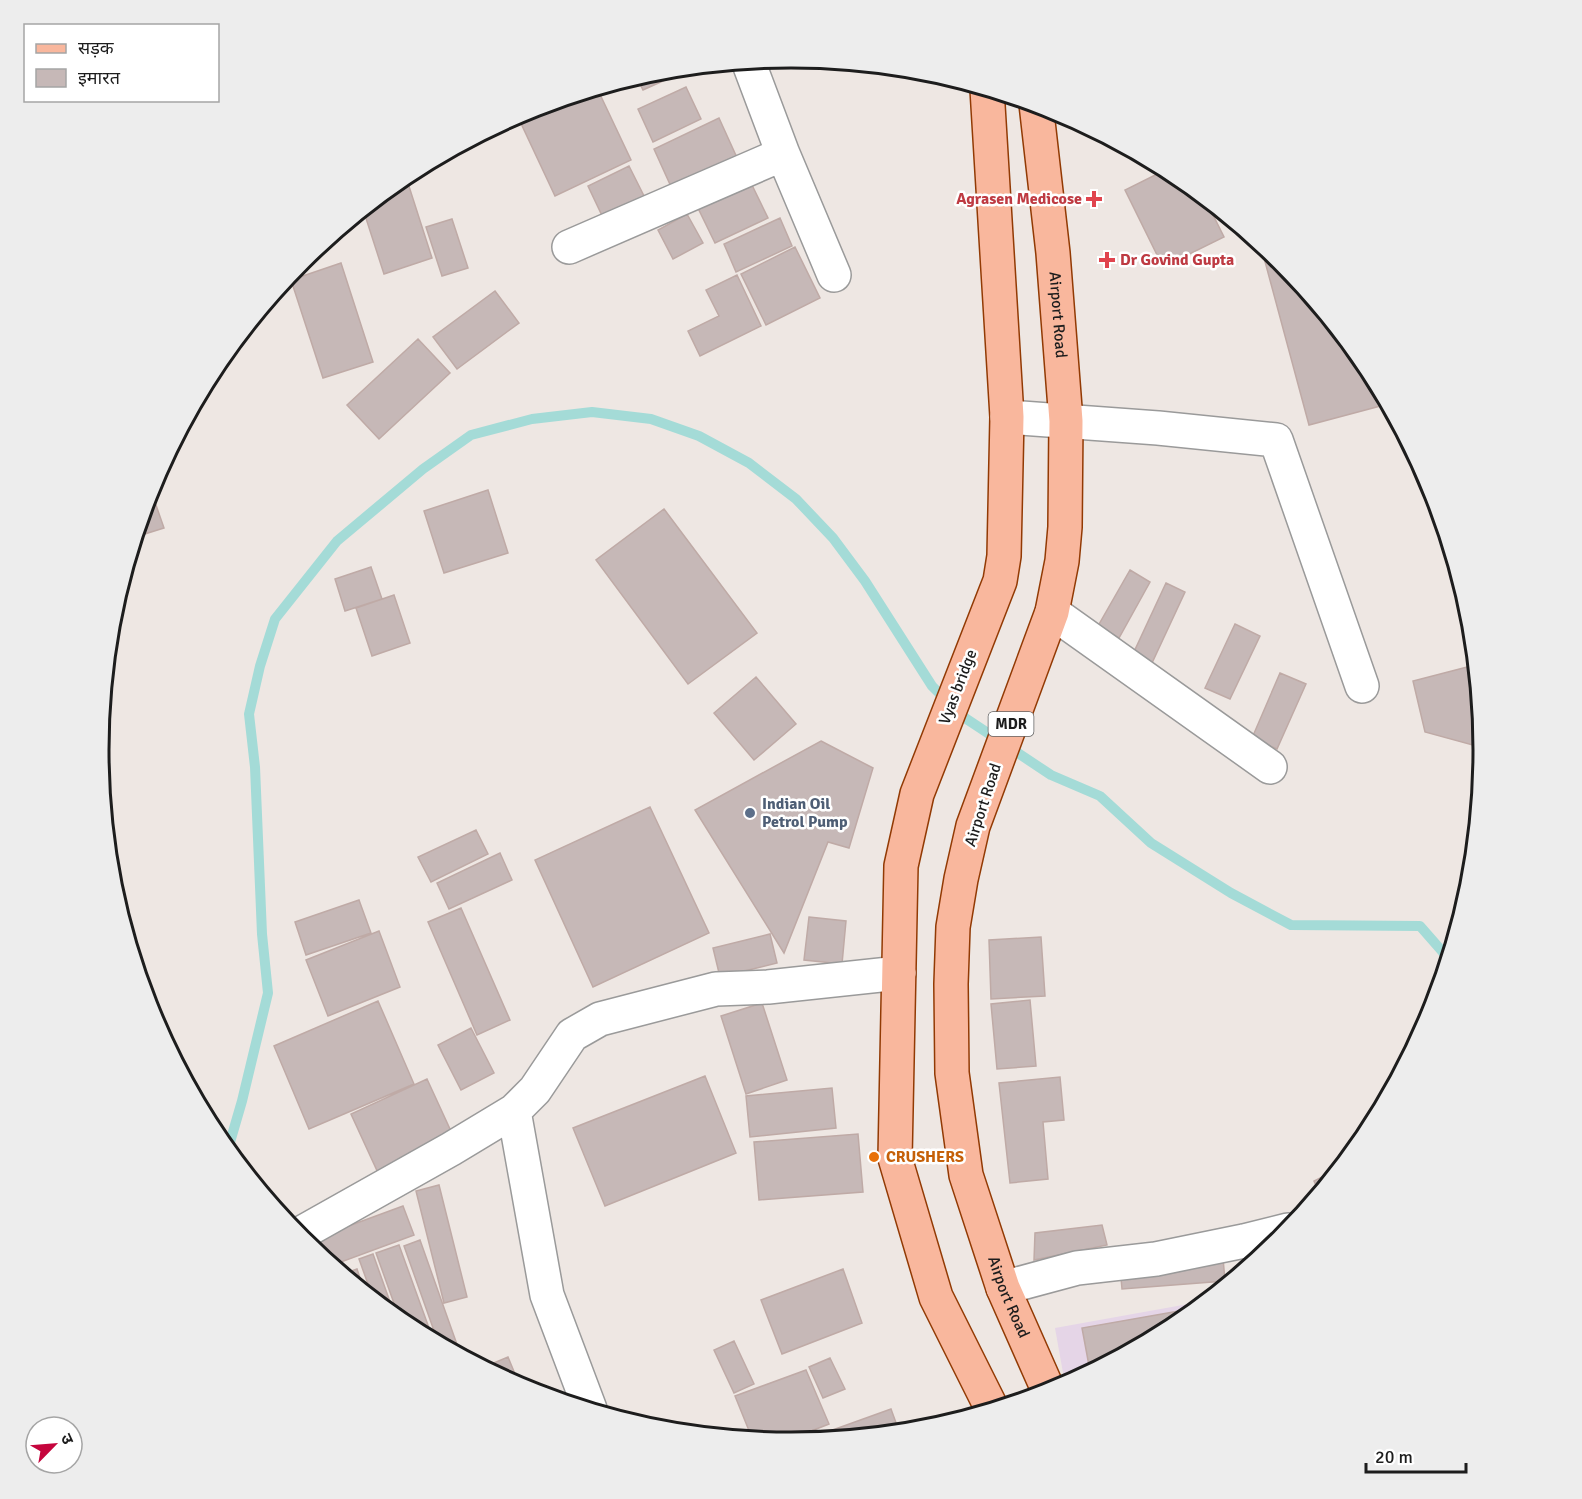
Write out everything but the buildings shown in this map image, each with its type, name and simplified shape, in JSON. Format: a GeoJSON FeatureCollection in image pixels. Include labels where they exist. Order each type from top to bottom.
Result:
{"type":"FeatureCollection","features":[{"type":"Feature","properties":{"kind":"main road"},"geometry":{"type":"LineString","coordinates":[[987,97],[1007,417]]}},
{"type":"Feature","properties":{"kind":"main road","name":"Airport Road"},"geometry":{"type":"LineString","coordinates":[[1037,114],[1053,253],[1066,422],[1065,527],[1062,561],[1051,617],[973,826],[953,927],[951,984],[952,1072],[966,1175],[1003,1288],[1045,1383]]}},
{"type":"Feature","properties":{"kind":"main road","name":"Vyas bridge"},"geometry":{"type":"LineString","coordinates":[[988,1402],[936,1297],[895,1158],[901,866],[917,794],[1000,581],[1004,556],[1007,417]]}},
{"type":"Feature","properties":{"kind":"street"},"geometry":{"type":"LineString","coordinates":[[751,69],[783,154],[834,275]]}},
{"type":"Feature","properties":{"kind":"street"},"geometry":{"type":"LineString","coordinates":[[569,247],[783,154]]}},
{"type":"Feature","properties":{"kind":"street"},"geometry":{"type":"LineString","coordinates":[[1007,417],[1158,428],[1276,440],[1362,686]]}},
{"type":"Feature","properties":{"kind":"street"},"geometry":{"type":"LineString","coordinates":[[1051,617],[1270,767]]}},
{"type":"Feature","properties":{"kind":"street"},"geometry":{"type":"LineString","coordinates":[[306,1229],[451,1149],[514,1111],[535,1090],[572,1035],[600,1018],[716,989],[768,987],[899,973]]}},
{"type":"Feature","properties":{"kind":"street"},"geometry":{"type":"LineString","coordinates":[[514,1111],[547,1295],[586,1399]]}},
{"type":"Feature","properties":{"kind":"street"},"geometry":{"type":"LineString","coordinates":[[1003,1288],[1077,1268],[1156,1259],[1270,1234]]}},
{"type":"Feature","properties":{"kind":"shaded area"},"geometry":{"type":"Polygon","coordinates":[[[1188,1304],[1132,1340],[1063,1375],[1055,1328],[1188,1304]]]}},
{"type":"Feature","properties":{"kind":"waterway"},"geometry":{"type":"LineString","coordinates":[[231,1138],[268,993],[262,934],[255,767],[249,714],[260,666],[275,619],[337,541],[423,469],[471,435],[532,419],[592,412],[651,419],[699,436],[749,463],[796,499],[833,538],[865,581],[932,686],[962,716],[1051,775],[1100,796],[1151,843],[1231,893],[1291,925],[1420,926],[1442,951]]}},
{"type":"Feature","properties":{"kind":"place","name":"Agrasen Medicose"},"geometry":{"type":"Point","coordinates":[1094,199]}},
{"type":"Feature","properties":{"kind":"place","name":"Dr Govind Gupta"},"geometry":{"type":"Point","coordinates":[1107,260]}},
{"type":"Feature","properties":{"kind":"place","name":"Indian Oil Petrol Pump"},"geometry":{"type":"Point","coordinates":[750,813]}},
{"type":"Feature","properties":{"kind":"place","name":"CRUSHERS"},"geometry":{"type":"Point","coordinates":[874,1157]}}]}
